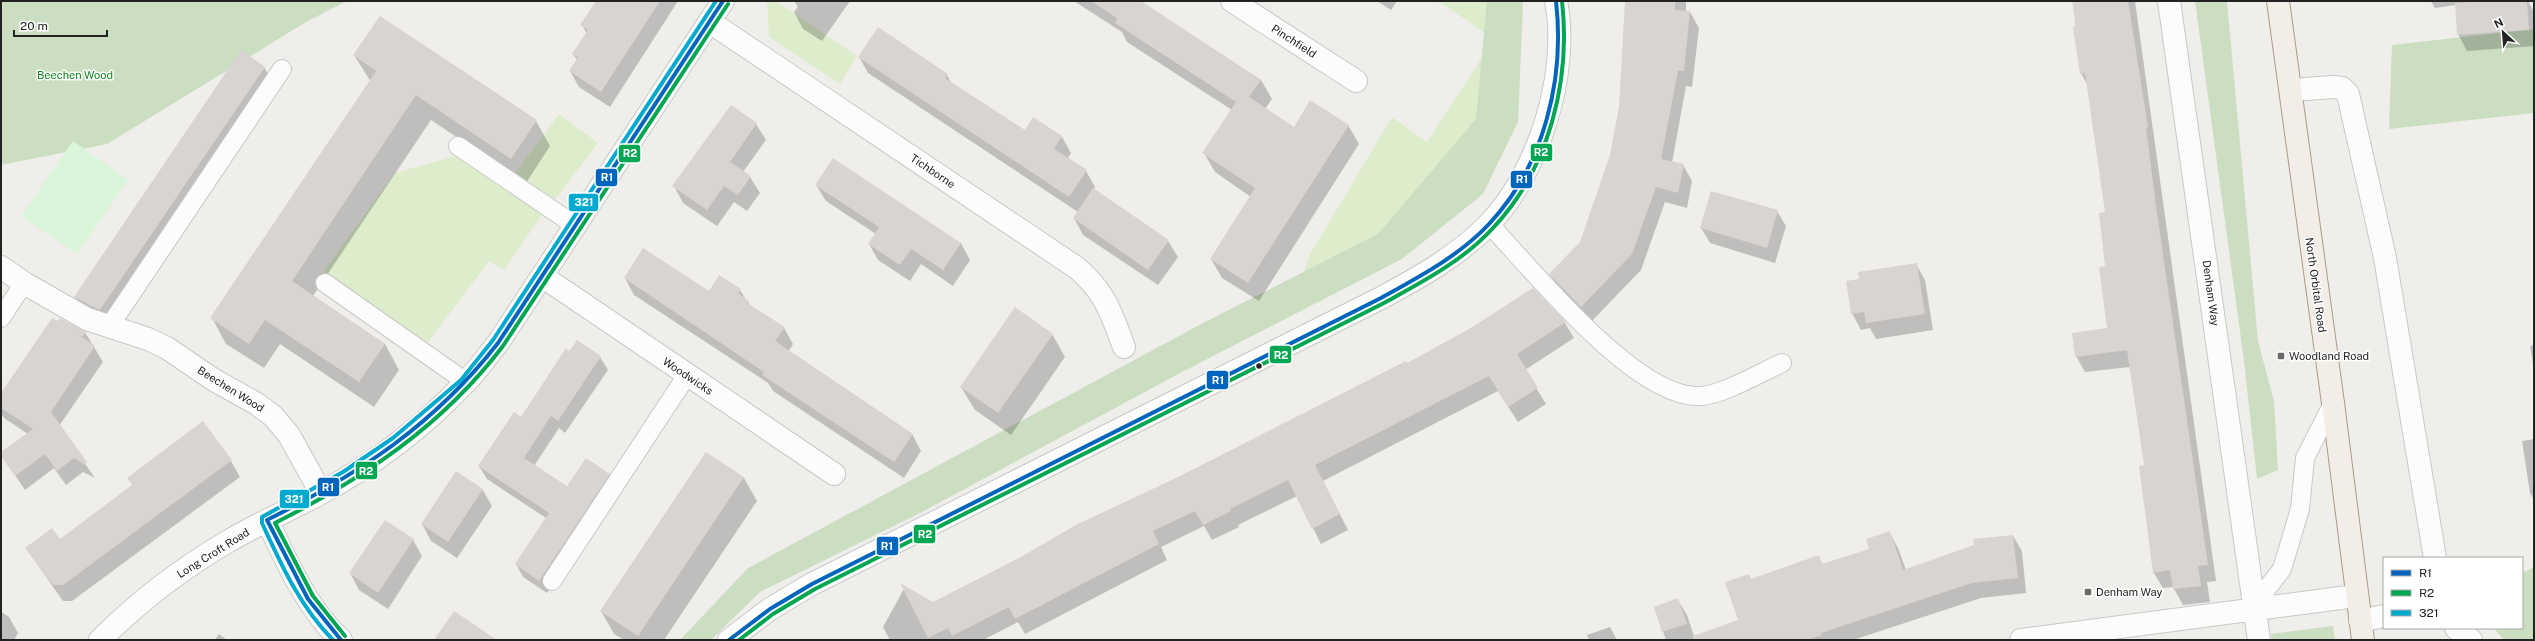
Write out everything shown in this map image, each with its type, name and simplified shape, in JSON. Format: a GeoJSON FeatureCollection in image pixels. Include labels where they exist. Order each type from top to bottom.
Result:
{"type":"FeatureCollection","features":[{"type":"Feature","properties":{"kind":"main road","name":"North Orbital Road"},"geometry":{"type":"LineString","coordinates":[[2278,1],[2333,403],[2361,631]]}},
{"type":"Feature","properties":{"kind":"street","name":"Long Croft Road"},"geometry":{"type":"LineString","coordinates":[[100,640],[152,592],[227,542],[321,493],[398,442],[438,410],[466,382],[498,343],[723,1]]}},
{"type":"Feature","properties":{"kind":"street","name":"Pinchfield"},"geometry":{"type":"LineString","coordinates":[[1232,1],[1356,81]]}},
{"type":"Feature","properties":{"kind":"street"},"geometry":{"type":"LineString","coordinates":[[741,636],[812,584],[1408,284],[1454,254],[1489,224],[1507,201],[1528,167],[1551,106],[1558,49],[1556,1]]}},
{"type":"Feature","properties":{"kind":"street","name":"Denham Way"},"geometry":{"type":"LineString","coordinates":[[2169,1],[2256,609],[2259,640]]}},
{"type":"Feature","properties":{"kind":"street","name":"Tichborne"},"geometry":{"type":"LineString","coordinates":[[710,22],[1077,268],[1094,283],[1103,294],[1124,347]]}},
{"type":"Feature","properties":{"kind":"street"},"geometry":{"type":"LineString","coordinates":[[2291,90],[2334,87],[2342,88],[2348,94],[2385,258],[2435,557]]}},
{"type":"Feature","properties":{"kind":"street","name":"Beechen Wood"},"geometry":{"type":"LineString","coordinates":[[1,267],[24,283],[88,320],[148,339],[168,348],[214,380],[257,404],[273,416],[289,435],[321,493]]}},
{"type":"Feature","properties":{"kind":"street","name":"Woodwicks"},"geometry":{"type":"LineString","coordinates":[[542,276],[834,474]]}},
{"type":"Feature","properties":{"kind":"street"},"geometry":{"type":"LineString","coordinates":[[267,520],[295,577],[317,611],[341,640]]}},
{"type":"Feature","properties":{"kind":"street"},"geometry":{"type":"LineString","coordinates":[[2021,640],[2356,596]]}},
{"type":"Feature","properties":{"kind":"street"},"geometry":{"type":"LineString","coordinates":[[2361,631],[2383,617]]}},
{"type":"Feature","properties":{"kind":"street"},"geometry":{"type":"LineString","coordinates":[[2457,629],[2471,640]]}},
{"type":"Feature","properties":{"kind":"lane"},"geometry":{"type":"LineString","coordinates":[[108,326],[282,69]]}},
{"type":"Feature","properties":{"kind":"lane"},"geometry":{"type":"LineString","coordinates":[[458,146],[576,226]]}},
{"type":"Feature","properties":{"kind":"lane"},"geometry":{"type":"LineString","coordinates":[[1489,224],[1575,315],[1625,364],[1665,388],[1682,396],[1702,396],[1733,385],[1782,363]]}},
{"type":"Feature","properties":{"kind":"lane"},"geometry":{"type":"LineString","coordinates":[[1,318],[24,283]]}},
{"type":"Feature","properties":{"kind":"lane"},"geometry":{"type":"LineString","coordinates":[[325,283],[466,382]]}},
{"type":"Feature","properties":{"kind":"lane"},"geometry":{"type":"LineString","coordinates":[[552,581],[687,375]]}},
{"type":"Feature","properties":{"kind":"lane"},"geometry":{"type":"LineString","coordinates":[[2256,609],[2268,587],[2282,570],[2300,510],[2305,458],[2333,403]]}},
{"type":"Feature","properties":{"kind":"green space","name":"Beechen Wood"},"geometry":{"type":"Polygon","coordinates":[[[1,1],[347,1],[306,22],[107,144],[1,165],[1,1]]]}},
{"type":"Feature","properties":{"kind":"green space"},"geometry":{"type":"Polygon","coordinates":[[[767,1],[776,1],[857,56],[840,84],[769,37],[767,1]]]}},
{"type":"Feature","properties":{"kind":"green space"},"geometry":{"type":"Polygon","coordinates":[[[1438,1],[1518,1],[1523,16],[1514,93],[1480,161],[1296,297],[1309,256],[1392,117],[1427,142],[1494,39],[1438,1]]]}},
{"type":"Feature","properties":{"kind":"green space"},"geometry":{"type":"Polygon","coordinates":[[[1487,1],[1523,1],[1518,122],[1483,194],[1402,259],[1184,371],[920,513],[760,592],[711,640],[680,640],[748,568],[1203,323],[1378,234],[1476,119],[1487,1]]]}},
{"type":"Feature","properties":{"kind":"green space"},"geometry":{"type":"Polygon","coordinates":[[[2195,1],[2227,1],[2258,341],[2274,401],[2278,470],[2257,479],[2244,361],[2195,1]]]}},
{"type":"Feature","properties":{"kind":"green space"},"geometry":{"type":"Polygon","coordinates":[[[2534,29],[2534,113],[2389,129],[2392,45],[2534,29]]]}},
{"type":"Feature","properties":{"kind":"green space"},"geometry":{"type":"Polygon","coordinates":[[[559,114],[598,143],[550,206],[509,181],[559,114]]]}},
{"type":"Feature","properties":{"kind":"green space"},"geometry":{"type":"Polygon","coordinates":[[[73,141],[128,180],[77,254],[21,216],[73,141]]]}},
{"type":"Feature","properties":{"kind":"green space"},"geometry":{"type":"Polygon","coordinates":[[[459,155],[544,212],[504,270],[489,261],[425,346],[320,276],[395,173],[459,155]]]}},
{"type":"Feature","properties":{"kind":"green space"},"geometry":{"type":"Polygon","coordinates":[[[2534,567],[2534,640],[2504,640],[2495,629],[2523,629],[2523,572],[2534,567]]]}},
{"type":"Feature","properties":{"kind":"green space"},"geometry":{"type":"Polygon","coordinates":[[[2333,626],[2335,640],[2272,640],[2271,634],[2333,626]]]}},
{"type":"Feature","properties":{"kind":"building"},"geometry":{"type":"Polygon","coordinates":[[[596,1],[660,1],[601,92],[569,71],[578,57],[572,54],[588,30],[580,25],[596,1]]]}},
{"type":"Feature","properties":{"kind":"building"},"geometry":{"type":"Polygon","coordinates":[[[1091,1],[1141,1],[1261,80],[1249,97],[1294,127],[1310,100],[1349,125],[1248,283],[1210,259],[1255,188],[1202,153],[1236,102],[1115,23],[1118,19],[1091,1]]]}},
{"type":"Feature","properties":{"kind":"building"},"geometry":{"type":"Polygon","coordinates":[[[1625,1],[1675,1],[1675,10],[1690,11],[1684,71],[1678,71],[1661,159],[1684,164],[1678,193],[1656,187],[1632,254],[1581,307],[1549,274],[1580,242],[1610,155],[1619,107],[1625,1]]]}},
{"type":"Feature","properties":{"kind":"building"},"geometry":{"type":"Polygon","coordinates":[[[2072,1],[2128,1],[2148,127],[2146,128],[2156,206],[2208,565],[2198,566],[2201,586],[2173,589],[2170,570],[2153,573],[2139,466],[2144,465],[2127,350],[2075,357],[2072,333],[2107,328],[2099,267],[2105,266],[2099,213],[2105,212],[2085,73],[2080,74],[2073,27],[2076,26],[2072,1]]]}},
{"type":"Feature","properties":{"kind":"building"},"geometry":{"type":"Polygon","coordinates":[[[2483,1],[2527,1],[2529,30],[2457,35],[2455,3],[2483,1]]]}},
{"type":"Feature","properties":{"kind":"building"},"geometry":{"type":"Polygon","coordinates":[[[380,16],[537,120],[511,159],[416,95],[292,281],[385,344],[359,382],[265,320],[249,344],[210,318],[376,71],[353,55],[380,16]]]}},
{"type":"Feature","properties":{"kind":"building"},"geometry":{"type":"Polygon","coordinates":[[[878,27],[948,74],[945,78],[1025,130],[1033,117],[1062,136],[1054,149],[1087,170],[1069,197],[858,57],[878,27]]]}},
{"type":"Feature","properties":{"kind":"building"},"geometry":{"type":"Polygon","coordinates":[[[241,50],[265,67],[100,310],[74,297],[241,50]]]}},
{"type":"Feature","properties":{"kind":"building"},"geometry":{"type":"Polygon","coordinates":[[[731,105],[757,123],[730,162],[751,176],[738,195],[724,186],[707,210],[672,186],[731,105]]]}},
{"type":"Feature","properties":{"kind":"building"},"geometry":{"type":"Polygon","coordinates":[[[833,158],[961,243],[943,270],[911,249],[900,265],[868,244],[879,227],[815,185],[833,158]]]}},
{"type":"Feature","properties":{"kind":"building"},"geometry":{"type":"Polygon","coordinates":[[[1093,188],[1169,240],[1148,270],[1073,218],[1093,188]]]}},
{"type":"Feature","properties":{"kind":"building"},"geometry":{"type":"Polygon","coordinates":[[[1711,191],[1778,210],[1767,248],[1700,228],[1711,191]]]}},
{"type":"Feature","properties":{"kind":"building"},"geometry":{"type":"Polygon","coordinates":[[[643,248],[709,291],[719,275],[741,289],[738,293],[749,301],[747,303],[785,327],[775,341],[913,434],[894,462],[762,375],[764,372],[624,278],[643,248]]]}},
{"type":"Feature","properties":{"kind":"building"},"geometry":{"type":"Polygon","coordinates":[[[1917,263],[1925,314],[1866,323],[1864,312],[1851,314],[1846,281],[1859,279],[1858,272],[1917,263]]]}},
{"type":"Feature","properties":{"kind":"building"},"geometry":{"type":"Polygon","coordinates":[[[1533,288],[1566,322],[1517,354],[1538,388],[1508,407],[1489,376],[1315,465],[1340,514],[1312,529],[1288,480],[1230,509],[1231,511],[1203,525],[1195,511],[1153,531],[1159,544],[1015,619],[1009,607],[952,636],[948,628],[928,638],[900,583],[933,602],[1019,558],[1076,525],[1178,477],[1406,361],[1407,363],[1469,329],[1533,288]]]}},
{"type":"Feature","properties":{"kind":"building"},"geometry":{"type":"Polygon","coordinates":[[[1015,307],[1053,334],[998,413],[960,387],[1015,307]]]}},
{"type":"Feature","properties":{"kind":"building"},"geometry":{"type":"Polygon","coordinates":[[[52,318],[58,321],[60,318],[86,332],[82,337],[95,346],[51,412],[87,462],[85,465],[74,458],[57,471],[45,454],[15,476],[1,456],[1,452],[33,429],[1,408],[1,393],[52,318]]]}},
{"type":"Feature","properties":{"kind":"building"},"geometry":{"type":"Polygon","coordinates":[[[577,340],[601,356],[558,421],[551,416],[524,458],[567,486],[586,458],[610,474],[539,581],[515,564],[549,513],[478,466],[514,412],[521,417],[566,348],[570,351],[577,340]]]}},
{"type":"Feature","properties":{"kind":"building"},"geometry":{"type":"Polygon","coordinates":[[[203,421],[232,460],[63,585],[53,585],[25,548],[52,528],[60,539],[132,485],[127,478],[203,421]]]}},
{"type":"Feature","properties":{"kind":"building"},"geometry":{"type":"Polygon","coordinates":[[[706,452],[744,477],[638,636],[600,611],[706,452]]]}},
{"type":"Feature","properties":{"kind":"building"},"geometry":{"type":"Polygon","coordinates":[[[456,471],[483,489],[448,542],[421,524],[456,471]]]}},
{"type":"Feature","properties":{"kind":"building"},"geometry":{"type":"Polygon","coordinates":[[[385,520],[414,539],[378,593],[349,573],[385,520]]]}},
{"type":"Feature","properties":{"kind":"building"},"geometry":{"type":"Polygon","coordinates":[[[1890,531],[1903,570],[1974,545],[1973,539],[2013,535],[2018,578],[1972,583],[1821,633],[1822,635],[1807,640],[1693,640],[1693,636],[1738,620],[1725,582],[1749,574],[1751,579],[1819,555],[1822,564],[1869,549],[1866,539],[1890,531]]]}},
{"type":"Feature","properties":{"kind":"building"},"geometry":{"type":"Polygon","coordinates":[[[1678,598],[1687,624],[1662,632],[1654,607],[1678,598]]]}},
{"type":"Feature","properties":{"kind":"building"},"geometry":{"type":"Polygon","coordinates":[[[454,611],[497,640],[434,640],[454,611]]]}},
{"type":"Feature","properties":{"kind":"transit line","name":"321"},"geometry":{"type":"LineString","coordinates":[[333,640],[311,614],[292,584],[262,523],[262,517],[343,472],[393,438],[461,380],[493,340],[716,1]]}},
{"type":"Feature","properties":{"kind":"transit line","name":"R1"},"geometry":{"type":"LineString","coordinates":[[341,640],[308,599],[267,520],[301,503],[333,484],[393,445],[448,399],[473,372],[498,343],[723,1]]}},
{"type":"Feature","properties":{"kind":"transit line","name":"R1"},"geometry":{"type":"LineString","coordinates":[[729,640],[770,609],[812,584],[1381,298],[1438,265],[1465,246],[1489,224],[1508,201],[1524,176],[1537,149],[1553,91],[1557,61],[1558,31],[1556,1]]}},
{"type":"Feature","properties":{"kind":"transit line","name":"R2"},"geometry":{"type":"LineString","coordinates":[[739,640],[773,614],[815,589],[1384,303],[1442,270],[1469,251],[1493,228],[1512,205],[1529,179],[1542,151],[1552,122],[1559,92],[1563,62],[1564,31],[1562,1]]}},
{"type":"Feature","properties":{"kind":"transit line","name":"R2"},"geometry":{"type":"LineString","coordinates":[[345,636],[313,596],[275,523],[340,488],[400,448],[454,401],[479,375],[503,346],[728,4]]}},
{"type":"Feature","properties":{"kind":"place","name":"Woodland Road"},"geometry":{"type":"Point","coordinates":[2281,356]}},
{"type":"Feature","properties":{"kind":"place","name":"Denham Way"},"geometry":{"type":"Point","coordinates":[2088,592]}}]}
